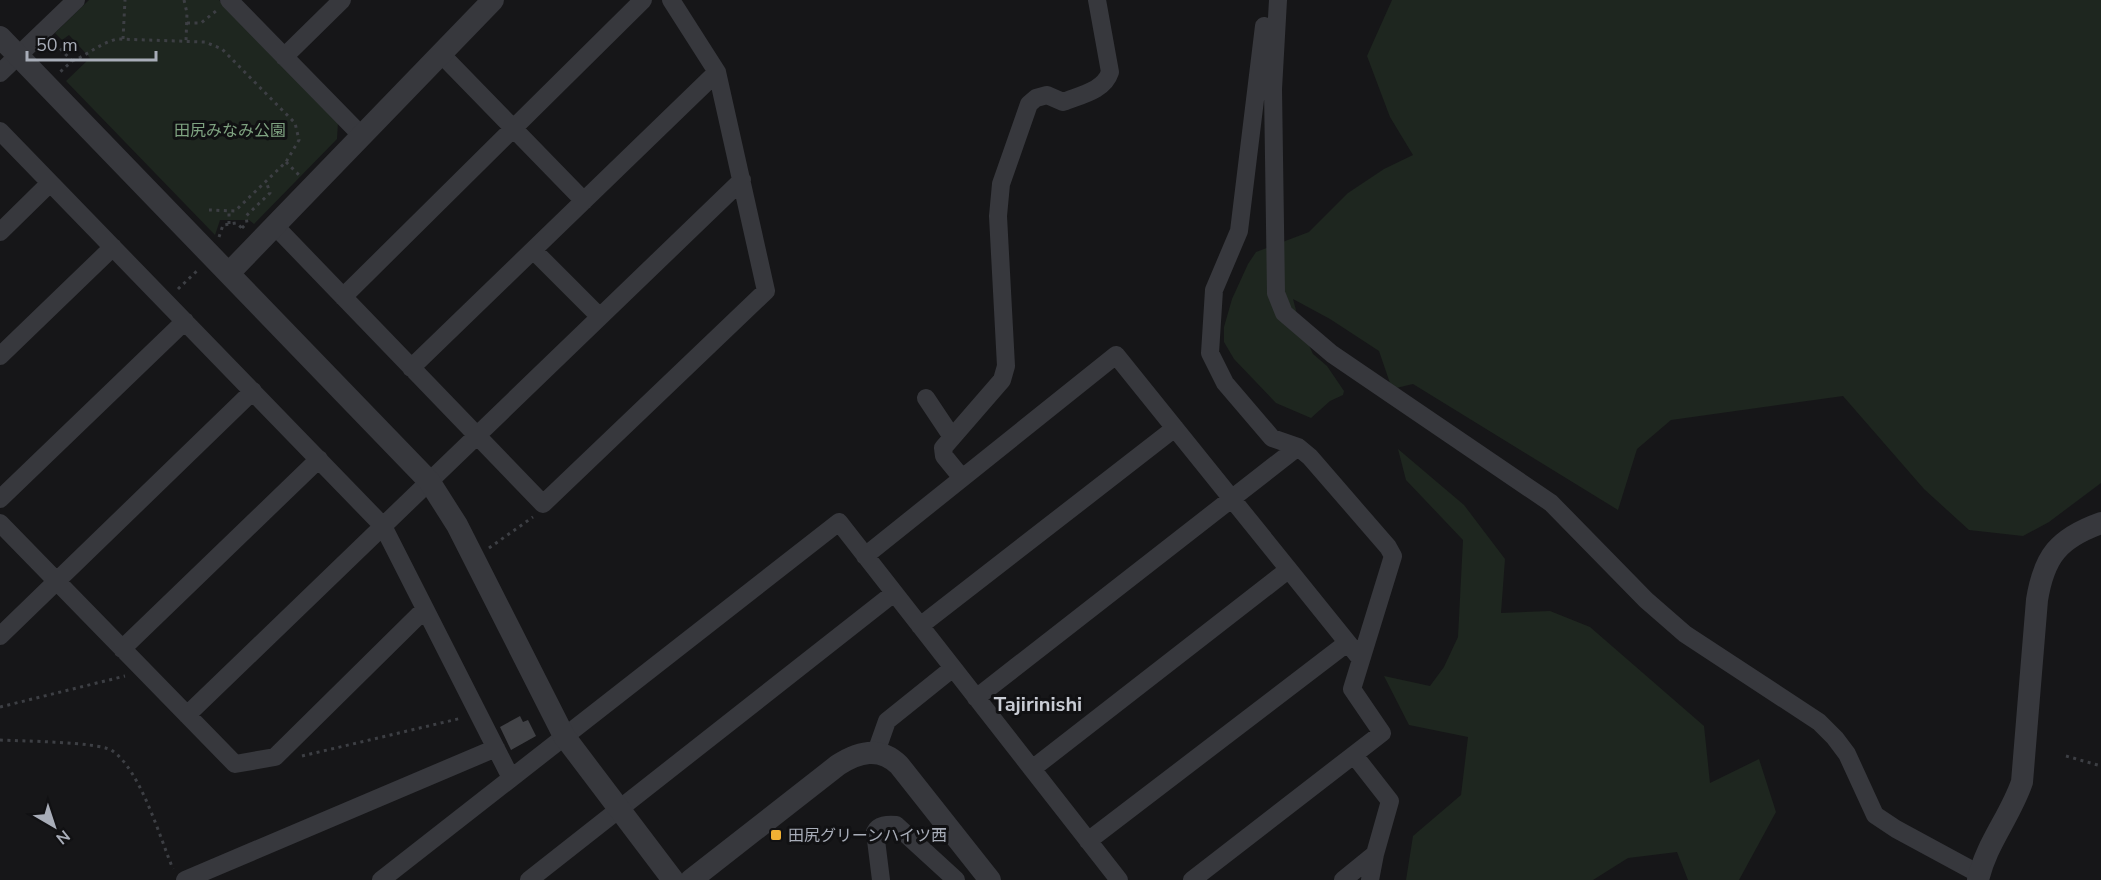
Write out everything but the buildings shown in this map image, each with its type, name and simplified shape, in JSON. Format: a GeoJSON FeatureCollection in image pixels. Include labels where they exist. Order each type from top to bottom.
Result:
{"type":"FeatureCollection","features":[{"type":"Feature","properties":{"kind":"street"},"geometry":{"type":"LineString","coordinates":[[284,57],[342,0]]}},
{"type":"Feature","properties":{"kind":"street"},"geometry":{"type":"LineString","coordinates":[[229,273],[494,0]]}},
{"type":"Feature","properties":{"kind":"street"},"geometry":{"type":"LineString","coordinates":[[343,297],[643,0]]}},
{"type":"Feature","properties":{"kind":"street"},"geometry":{"type":"LineString","coordinates":[[274,226],[543,504],[766,291],[717,72],[671,0]]}},
{"type":"Feature","properties":{"kind":"street"},"geometry":{"type":"LineString","coordinates":[[962,478],[944,456],[943,448],[1002,380],[1006,366],[998,216],[1001,184],[1029,104],[1036,98],[1047,95],[1063,102],[1102,86],[1110,72],[1097,0]]}},
{"type":"Feature","properties":{"kind":"street"},"geometry":{"type":"LineString","coordinates":[[1192,880],[1382,733],[1352,689],[1359,658],[1393,556],[1388,547],[1310,457],[1298,447],[1272,438],[1225,382],[1210,353],[1214,290],[1239,231],[1266,0]]}},
{"type":"Feature","properties":{"kind":"street"},"geometry":{"type":"LineString","coordinates":[[1278,0],[1273,89],[1276,293],[1284,313],[1332,354],[1551,503],[1646,600],[1685,634],[1819,722],[1847,754],[1870,807],[1882,821],[1978,877],[1983,859],[2014,803],[2022,782],[2037,600],[2043,573],[2051,555],[2063,542],[2101,523]]}},
{"type":"Feature","properties":{"kind":"street"},"geometry":{"type":"LineString","coordinates":[[226,2],[362,136]]}},
{"type":"Feature","properties":{"kind":"street"},"geometry":{"type":"LineString","coordinates":[[0,73],[43,31],[66,3]]}},
{"type":"Feature","properties":{"kind":"street"},"geometry":{"type":"LineString","coordinates":[[0,37],[429,481],[457,525],[564,736],[673,880]]}},
{"type":"Feature","properties":{"kind":"street"},"geometry":{"type":"LineString","coordinates":[[441,54],[584,201]]}},
{"type":"Feature","properties":{"kind":"street"},"geometry":{"type":"LineString","coordinates":[[411,368],[717,72]]}},
{"type":"Feature","properties":{"kind":"street"},"geometry":{"type":"LineString","coordinates":[[0,131],[383,526],[511,778]]}},
{"type":"Feature","properties":{"kind":"street"},"geometry":{"type":"LineString","coordinates":[[187,715],[742,180]]}},
{"type":"Feature","properties":{"kind":"street"},"geometry":{"type":"LineString","coordinates":[[0,232],[50,183]]}},
{"type":"Feature","properties":{"kind":"street"},"geometry":{"type":"LineString","coordinates":[[0,356],[113,247]]}},
{"type":"Feature","properties":{"kind":"street"},"geometry":{"type":"LineString","coordinates":[[533,250],[600,317]]}},
{"type":"Feature","properties":{"kind":"street"},"geometry":{"type":"LineString","coordinates":[[0,499],[185,321]]}},
{"type":"Feature","properties":{"kind":"street"},"geometry":{"type":"LineString","coordinates":[[865,555],[1116,355],[1359,658]]}},
{"type":"Feature","properties":{"kind":"street"},"geometry":{"type":"LineString","coordinates":[[0,636],[253,392]]}},
{"type":"Feature","properties":{"kind":"street"},"geometry":{"type":"LineString","coordinates":[[926,398],[952,437]]}},
{"type":"Feature","properties":{"kind":"street"},"geometry":{"type":"LineString","coordinates":[[920,626],[1175,428]]}},
{"type":"Feature","properties":{"kind":"street"},"geometry":{"type":"LineString","coordinates":[[976,698],[1298,447]]}},
{"type":"Feature","properties":{"kind":"street"},"geometry":{"type":"LineString","coordinates":[[122,649],[319,459]]}},
{"type":"Feature","properties":{"kind":"street"},"geometry":{"type":"LineString","coordinates":[[383,879],[839,522],[1119,880]]}},
{"type":"Feature","properties":{"kind":"street"},"geometry":{"type":"LineString","coordinates":[[0,523],[235,764],[275,757],[425,609]]}},
{"type":"Feature","properties":{"kind":"street"},"geometry":{"type":"LineString","coordinates":[[1032,769],[1288,570]]}},
{"type":"Feature","properties":{"kind":"street"},"geometry":{"type":"LineString","coordinates":[[530,880],[894,593]]}},
{"type":"Feature","properties":{"kind":"street"},"geometry":{"type":"LineString","coordinates":[[1088,841],[1347,643]]}},
{"type":"Feature","properties":{"kind":"street"},"geometry":{"type":"LineString","coordinates":[[876,753],[887,721],[953,668]]}},
{"type":"Feature","properties":{"kind":"street"},"geometry":{"type":"LineString","coordinates":[[180,877],[496,748]]}},
{"type":"Feature","properties":{"kind":"street"},"geometry":{"type":"LineString","coordinates":[[691,880],[838,765],[857,754],[876,753],[886,755],[899,765],[990,880]]}},
{"type":"Feature","properties":{"kind":"street"},"geometry":{"type":"LineString","coordinates":[[1354,755],[1390,801],[1370,880]]}},
{"type":"Feature","properties":{"kind":"street"},"geometry":{"type":"LineString","coordinates":[[881,880],[875,832],[880,827],[890,825],[896,825],[956,880]]}},
{"type":"Feature","properties":{"kind":"street"},"geometry":{"type":"LineString","coordinates":[[1343,880],[1375,854]]}},
{"type":"Feature","properties":{"kind":"path"},"geometry":{"type":"LineString","coordinates":[[123,39],[125,0]]}},
{"type":"Feature","properties":{"kind":"path"},"geometry":{"type":"LineString","coordinates":[[184,0],[187,23],[186,41]]}},
{"type":"Feature","properties":{"kind":"path"},"geometry":{"type":"LineString","coordinates":[[187,23],[201,23],[226,2]]}},
{"type":"Feature","properties":{"kind":"path"},"geometry":{"type":"LineString","coordinates":[[43,31],[72,61]]}},
{"type":"Feature","properties":{"kind":"path"},"geometry":{"type":"LineString","coordinates":[[56,76],[72,61],[87,55],[104,42],[123,39],[205,42],[228,53],[295,123],[299,140],[286,162],[235,211],[209,210]]}},
{"type":"Feature","properties":{"kind":"path"},"geometry":{"type":"LineString","coordinates":[[286,162],[303,178]]}},
{"type":"Feature","properties":{"kind":"path"},"geometry":{"type":"LineString","coordinates":[[242,228],[247,223],[246,216],[270,193],[266,181]]}},
{"type":"Feature","properties":{"kind":"path"},"geometry":{"type":"LineString","coordinates":[[229,211],[229,224]]}},
{"type":"Feature","properties":{"kind":"path"},"geometry":{"type":"LineString","coordinates":[[217,241],[223,225],[236,223],[249,235]]}},
{"type":"Feature","properties":{"kind":"path"},"geometry":{"type":"LineString","coordinates":[[165,301],[205,264]]}},
{"type":"Feature","properties":{"kind":"path"},"geometry":{"type":"LineString","coordinates":[[485,551],[538,513],[543,504]]}},
{"type":"Feature","properties":{"kind":"path"},"geometry":{"type":"LineString","coordinates":[[0,707],[144,670]]}},
{"type":"Feature","properties":{"kind":"path"},"geometry":{"type":"LineString","coordinates":[[275,757],[282,760],[478,714]]}},
{"type":"Feature","properties":{"kind":"path"},"geometry":{"type":"LineString","coordinates":[[0,740],[64,743],[110,749],[133,777],[180,877]]}},
{"type":"Feature","properties":{"kind":"path"},"geometry":{"type":"LineString","coordinates":[[2066,756],[2101,766]]}},
{"type":"Feature","properties":{"kind":"green space","name":"田尻みなみ公園"},"geometry":{"type":"Polygon","coordinates":[[[89,0],[219,0],[338,122],[337,139],[254,224],[249,220],[220,220],[215,235],[66,81],[90,58],[69,35],[62,40],[55,33],[89,0]]]}},
{"type":"Feature","properties":{"kind":"green space"},"geometry":{"type":"Polygon","coordinates":[[[1392,0],[2101,0],[2101,483],[2049,522],[2023,536],[1969,530],[1924,489],[1843,396],[1671,420],[1637,449],[1618,510],[1413,384],[1392,389],[1379,351],[1330,319],[1293,299],[1301,329],[1313,354],[1327,366],[1344,391],[1343,395],[1330,401],[1311,418],[1276,403],[1234,359],[1224,342],[1224,327],[1232,299],[1256,252],[1309,232],[1348,193],[1384,169],[1413,155],[1390,117],[1367,56],[1392,0]]]}},
{"type":"Feature","properties":{"kind":"green space"},"geometry":{"type":"Polygon","coordinates":[[[1398,449],[1464,505],[1505,559],[1501,613],[1550,611],[1590,627],[1704,726],[1710,783],[1759,759],[1776,812],[1739,880],[1688,880],[1677,852],[1628,858],[1593,880],[1406,880],[1413,836],[1461,795],[1468,737],[1409,725],[1384,676],[1430,686],[1444,667],[1458,637],[1463,540],[1406,480],[1398,449]]]}},
{"type":"Feature","properties":{"kind":"place","name":"田尻グリーンハイツ西"},"geometry":{"type":"Point","coordinates":[776,835]}},
{"type":"Feature","properties":{"kind":"district","name":"Tajirinishi"},"geometry":{"type":"Point","coordinates":[1038,704]}}]}
